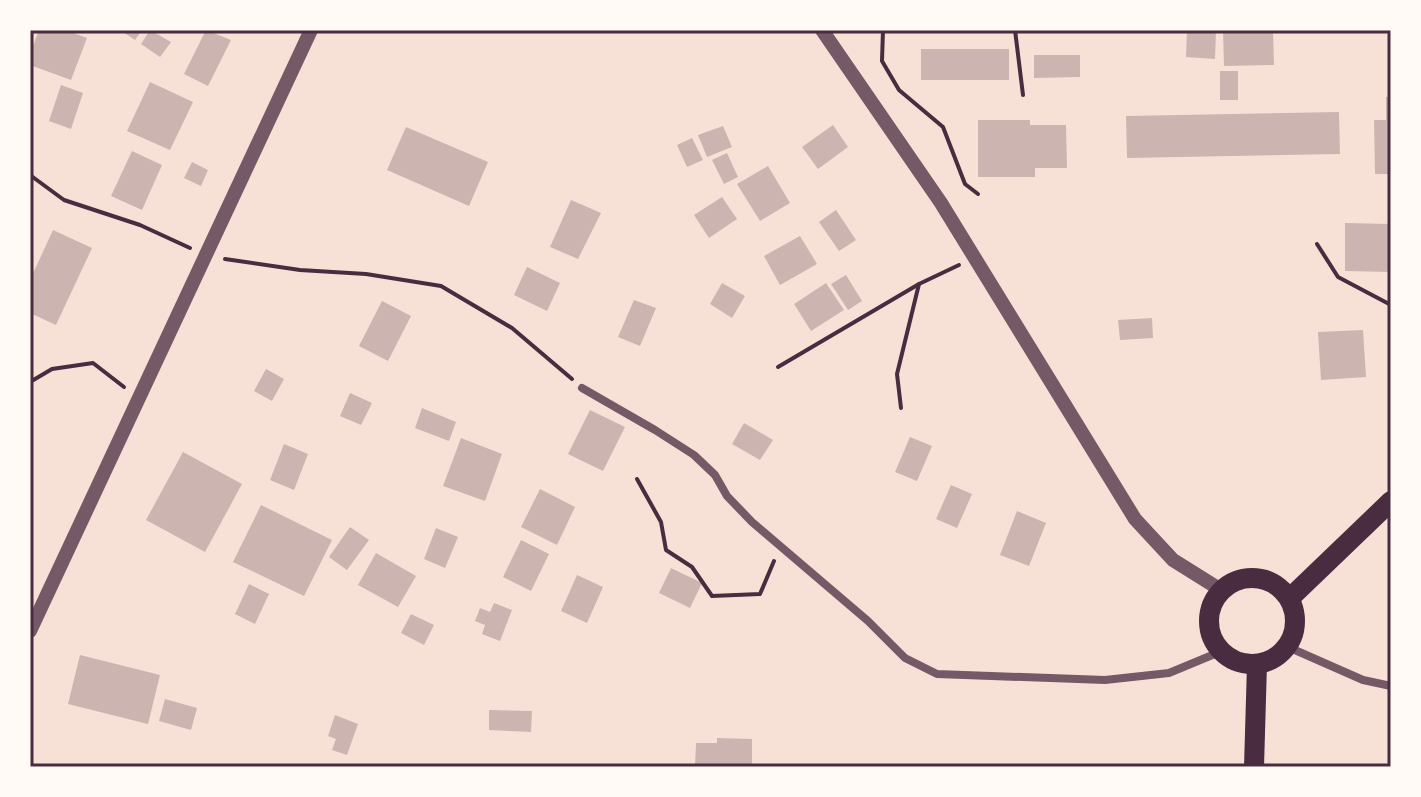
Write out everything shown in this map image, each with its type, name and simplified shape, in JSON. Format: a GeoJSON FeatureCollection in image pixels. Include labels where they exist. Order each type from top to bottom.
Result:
{"type":"FeatureCollection","features":[{"type":"Feature","properties":{"kind":"main road"},"geometry":{"type":"LineString","coordinates":[[1290,598],[1391,501]]}},
{"type":"Feature","properties":{"kind":"main road"},"geometry":{"type":"LineString","coordinates":[[1257,577],[1282,588],[1290,598],[1296,615],[1295,631],[1288,647],[1269,661],[1257,664],[1238,662],[1214,641],[1209,628],[1209,614],[1221,590],[1243,578],[1257,577]]}},
{"type":"Feature","properties":{"kind":"main road"},"geometry":{"type":"LineString","coordinates":[[1254,767],[1257,664]]}},
{"type":"Feature","properties":{"kind":"street"},"geometry":{"type":"LineString","coordinates":[[30,631],[311,30]]}},
{"type":"Feature","properties":{"kind":"street"},"geometry":{"type":"LineString","coordinates":[[822,30],[941,203],[1135,519],[1173,560],[1221,590]]}},
{"type":"Feature","properties":{"kind":"street"},"geometry":{"type":"LineString","coordinates":[[582,388],[694,455],[715,475],[727,496],[752,522],[868,621],[905,658],[937,674],[1105,680],[1169,673],[1222,651]]}},
{"type":"Feature","properties":{"kind":"street"},"geometry":{"type":"LineString","coordinates":[[1288,647],[1363,680],[1391,686]]}},
{"type":"Feature","properties":{"kind":"path"},"geometry":{"type":"LineString","coordinates":[[883,30],[882,61],[899,90],[943,127],[965,184],[978,194]]}},
{"type":"Feature","properties":{"kind":"path"},"geometry":{"type":"LineString","coordinates":[[1015,30],[1023,95]]}},
{"type":"Feature","properties":{"kind":"path"},"geometry":{"type":"LineString","coordinates":[[30,175],[64,200],[140,225],[205,255],[300,270],[366,274],[441,286],[512,328],[582,388]]}},
{"type":"Feature","properties":{"kind":"path"},"geometry":{"type":"LineString","coordinates":[[1317,244],[1338,277],[1391,305]]}},
{"type":"Feature","properties":{"kind":"path"},"geometry":{"type":"LineString","coordinates":[[778,367],[919,284],[975,257]]}},
{"type":"Feature","properties":{"kind":"path"},"geometry":{"type":"LineString","coordinates":[[901,408],[897,374],[919,284]]}},
{"type":"Feature","properties":{"kind":"path"},"geometry":{"type":"LineString","coordinates":[[30,382],[52,369],[93,363],[139,398]]}},
{"type":"Feature","properties":{"kind":"path"},"geometry":{"type":"LineString","coordinates":[[637,479],[661,522],[666,550],[692,567],[712,596],[760,594],[782,545]]}},
{"type":"Feature","properties":{"kind":"building"},"geometry":{"type":"Polygon","coordinates":[[[39,30],[65,30],[87,38],[71,80],[30,65],[30,54],[39,30]]]}},
{"type":"Feature","properties":{"kind":"building"},"geometry":{"type":"Polygon","coordinates":[[[120,30],[142,30],[135,40],[120,30]]]}},
{"type":"Feature","properties":{"kind":"building"},"geometry":{"type":"Polygon","coordinates":[[[150,30],[171,42],[160,57],[141,44],[150,30]]]}},
{"type":"Feature","properties":{"kind":"building"},"geometry":{"type":"Polygon","coordinates":[[[206,30],[231,40],[208,86],[184,74],[206,30]]]}},
{"type":"Feature","properties":{"kind":"building"},"geometry":{"type":"Polygon","coordinates":[[[1187,30],[1216,30],[1215,59],[1186,57],[1187,30]]]}},
{"type":"Feature","properties":{"kind":"building"},"geometry":{"type":"Polygon","coordinates":[[[1223,30],[1273,30],[1274,65],[1224,66],[1223,30]]]}},
{"type":"Feature","properties":{"kind":"building"},"geometry":{"type":"Polygon","coordinates":[[[921,49],[1009,49],[1009,80],[921,80],[921,49]]]}},
{"type":"Feature","properties":{"kind":"building"},"geometry":{"type":"Polygon","coordinates":[[[1034,55],[1080,55],[1080,77],[1034,78],[1034,55]]]}},
{"type":"Feature","properties":{"kind":"building"},"geometry":{"type":"Polygon","coordinates":[[[1220,71],[1238,71],[1238,100],[1220,100],[1220,71]]]}},
{"type":"Feature","properties":{"kind":"building"},"geometry":{"type":"Polygon","coordinates":[[[150,82],[193,102],[170,150],[127,131],[150,82]]]}},
{"type":"Feature","properties":{"kind":"building"},"geometry":{"type":"Polygon","coordinates":[[[61,85],[83,93],[71,129],[49,121],[61,85]]]}},
{"type":"Feature","properties":{"kind":"building"},"geometry":{"type":"Polygon","coordinates":[[[1386,97],[1391,97],[1391,174],[1375,174],[1374,120],[1386,120],[1386,97]]]}},
{"type":"Feature","properties":{"kind":"building"},"geometry":{"type":"Polygon","coordinates":[[[1339,112],[1340,154],[1127,158],[1126,116],[1339,112]]]}},
{"type":"Feature","properties":{"kind":"building"},"geometry":{"type":"Polygon","coordinates":[[[978,120],[1030,120],[1030,125],[1066,125],[1067,168],[1035,168],[1035,177],[978,177],[978,120]]]}},
{"type":"Feature","properties":{"kind":"building"},"geometry":{"type":"Polygon","coordinates":[[[833,125],[848,147],[818,169],[802,147],[833,125]]]}},
{"type":"Feature","properties":{"kind":"building"},"geometry":{"type":"Polygon","coordinates":[[[723,126],[732,147],[707,157],[698,135],[723,126]]]}},
{"type":"Feature","properties":{"kind":"building"},"geometry":{"type":"Polygon","coordinates":[[[406,127],[488,162],[469,206],[387,170],[406,127]]]}},
{"type":"Feature","properties":{"kind":"building"},"geometry":{"type":"Polygon","coordinates":[[[692,138],[703,160],[687,167],[677,145],[692,138]]]}},
{"type":"Feature","properties":{"kind":"building"},"geometry":{"type":"Polygon","coordinates":[[[132,151],[162,165],[142,210],[111,196],[132,151]]]}},
{"type":"Feature","properties":{"kind":"building"},"geometry":{"type":"Polygon","coordinates":[[[727,153],[738,177],[724,184],[712,160],[727,153]]]}},
{"type":"Feature","properties":{"kind":"building"},"geometry":{"type":"Polygon","coordinates":[[[192,162],[208,170],[201,186],[184,178],[192,162]]]}},
{"type":"Feature","properties":{"kind":"building"},"geometry":{"type":"Polygon","coordinates":[[[768,166],[790,203],[760,221],[737,184],[768,166]]]}},
{"type":"Feature","properties":{"kind":"building"},"geometry":{"type":"Polygon","coordinates":[[[722,197],[737,219],[709,238],[694,215],[722,197]]]}},
{"type":"Feature","properties":{"kind":"building"},"geometry":{"type":"Polygon","coordinates":[[[571,200],[601,213],[578,259],[550,247],[571,200]]]}},
{"type":"Feature","properties":{"kind":"building"},"geometry":{"type":"Polygon","coordinates":[[[836,210],[856,240],[839,251],[819,222],[836,210]]]}},
{"type":"Feature","properties":{"kind":"building"},"geometry":{"type":"Polygon","coordinates":[[[1345,223],[1391,224],[1391,272],[1345,271],[1345,223]]]}},
{"type":"Feature","properties":{"kind":"building"},"geometry":{"type":"Polygon","coordinates":[[[53,230],[92,248],[56,325],[30,313],[30,280],[53,230]]]}},
{"type":"Feature","properties":{"kind":"building"},"geometry":{"type":"Polygon","coordinates":[[[800,236],[817,264],[780,285],[764,256],[800,236]]]}},
{"type":"Feature","properties":{"kind":"building"},"geometry":{"type":"Polygon","coordinates":[[[527,267],[560,283],[547,311],[514,295],[527,267]]]}},
{"type":"Feature","properties":{"kind":"building"},"geometry":{"type":"Polygon","coordinates":[[[846,275],[862,301],[848,310],[831,284],[846,275]]]}},
{"type":"Feature","properties":{"kind":"building"},"geometry":{"type":"Polygon","coordinates":[[[722,283],[745,296],[732,318],[710,304],[722,283]]]}},
{"type":"Feature","properties":{"kind":"building"},"geometry":{"type":"Polygon","coordinates":[[[826,283],[844,310],[811,331],[794,304],[826,283]]]}},
{"type":"Feature","properties":{"kind":"building"},"geometry":{"type":"Polygon","coordinates":[[[634,300],[656,308],[640,346],[618,337],[634,300]]]}},
{"type":"Feature","properties":{"kind":"building"},"geometry":{"type":"Polygon","coordinates":[[[382,301],[411,316],[388,361],[359,346],[382,301]]]}},
{"type":"Feature","properties":{"kind":"building"},"geometry":{"type":"Polygon","coordinates":[[[1152,318],[1153,338],[1120,340],[1118,320],[1152,318]]]}},
{"type":"Feature","properties":{"kind":"building"},"geometry":{"type":"Polygon","coordinates":[[[1363,330],[1366,377],[1321,380],[1318,332],[1363,330]]]}},
{"type":"Feature","properties":{"kind":"building"},"geometry":{"type":"Polygon","coordinates":[[[266,369],[284,379],[272,401],[254,391],[266,369]]]}},
{"type":"Feature","properties":{"kind":"building"},"geometry":{"type":"Polygon","coordinates":[[[350,393],[372,403],[361,425],[340,416],[350,393]]]}},
{"type":"Feature","properties":{"kind":"building"},"geometry":{"type":"Polygon","coordinates":[[[422,408],[456,422],[449,441],[415,428],[422,408]]]}},
{"type":"Feature","properties":{"kind":"building"},"geometry":{"type":"Polygon","coordinates":[[[590,410],[625,427],[603,471],[568,454],[590,410]]]}},
{"type":"Feature","properties":{"kind":"building"},"geometry":{"type":"Polygon","coordinates":[[[744,423],[773,440],[760,460],[732,444],[744,423]]]}},
{"type":"Feature","properties":{"kind":"building"},"geometry":{"type":"Polygon","coordinates":[[[910,437],[932,446],[917,481],[895,472],[910,437]]]}},
{"type":"Feature","properties":{"kind":"building"},"geometry":{"type":"Polygon","coordinates":[[[461,438],[502,454],[485,501],[443,486],[461,438]]]}},
{"type":"Feature","properties":{"kind":"building"},"geometry":{"type":"Polygon","coordinates":[[[284,444],[308,454],[294,490],[270,480],[284,444]]]}},
{"type":"Feature","properties":{"kind":"building"},"geometry":{"type":"Polygon","coordinates":[[[183,452],[242,484],[205,552],[146,520],[183,452]]]}},
{"type":"Feature","properties":{"kind":"building"},"geometry":{"type":"Polygon","coordinates":[[[951,485],[972,494],[957,528],[936,519],[951,485]]]}},
{"type":"Feature","properties":{"kind":"building"},"geometry":{"type":"Polygon","coordinates":[[[540,489],[575,507],[557,545],[521,527],[540,489]]]}},
{"type":"Feature","properties":{"kind":"building"},"geometry":{"type":"Polygon","coordinates":[[[261,505],[332,540],[304,596],[233,562],[261,505]]]}},
{"type":"Feature","properties":{"kind":"building"},"geometry":{"type":"Polygon","coordinates":[[[1017,511],[1046,523],[1029,566],[1000,555],[1017,511]]]}},
{"type":"Feature","properties":{"kind":"building"},"geometry":{"type":"Polygon","coordinates":[[[350,527],[369,540],[347,570],[329,557],[350,527]]]}},
{"type":"Feature","properties":{"kind":"building"},"geometry":{"type":"Polygon","coordinates":[[[436,528],[458,537],[445,568],[424,559],[436,528]]]}},
{"type":"Feature","properties":{"kind":"building"},"geometry":{"type":"Polygon","coordinates":[[[521,540],[549,554],[531,591],[503,577],[521,540]]]}},
{"type":"Feature","properties":{"kind":"building"},"geometry":{"type":"Polygon","coordinates":[[[376,553],[416,576],[398,607],[358,585],[376,553]]]}},
{"type":"Feature","properties":{"kind":"building"},"geometry":{"type":"Polygon","coordinates":[[[671,568],[702,583],[690,608],[659,593],[671,568]]]}},
{"type":"Feature","properties":{"kind":"building"},"geometry":{"type":"Polygon","coordinates":[[[577,575],[603,587],[587,623],[561,611],[577,575]]]}},
{"type":"Feature","properties":{"kind":"building"},"geometry":{"type":"Polygon","coordinates":[[[249,584],[269,594],[255,624],[235,614],[249,584]]]}},
{"type":"Feature","properties":{"kind":"building"},"geometry":{"type":"Polygon","coordinates":[[[494,603],[512,610],[500,641],[482,634],[485,625],[475,621],[480,608],[490,612],[494,603]]]}},
{"type":"Feature","properties":{"kind":"building"},"geometry":{"type":"Polygon","coordinates":[[[411,614],[434,625],[424,645],[401,633],[411,614]]]}},
{"type":"Feature","properties":{"kind":"building"},"geometry":{"type":"Polygon","coordinates":[[[80,655],[160,675],[148,724],[68,704],[80,655]]]}},
{"type":"Feature","properties":{"kind":"building"},"geometry":{"type":"Polygon","coordinates":[[[165,699],[197,708],[191,730],[159,721],[165,699]]]}},
{"type":"Feature","properties":{"kind":"building"},"geometry":{"type":"Polygon","coordinates":[[[489,710],[532,711],[531,732],[489,730],[489,710]]]}},
{"type":"Feature","properties":{"kind":"building"},"geometry":{"type":"Polygon","coordinates":[[[335,715],[358,724],[347,755],[332,750],[336,739],[328,736],[335,715]]]}},
{"type":"Feature","properties":{"kind":"building"},"geometry":{"type":"Polygon","coordinates":[[[717,738],[752,739],[752,767],[695,767],[696,743],[717,743],[717,738]]]}}]}
